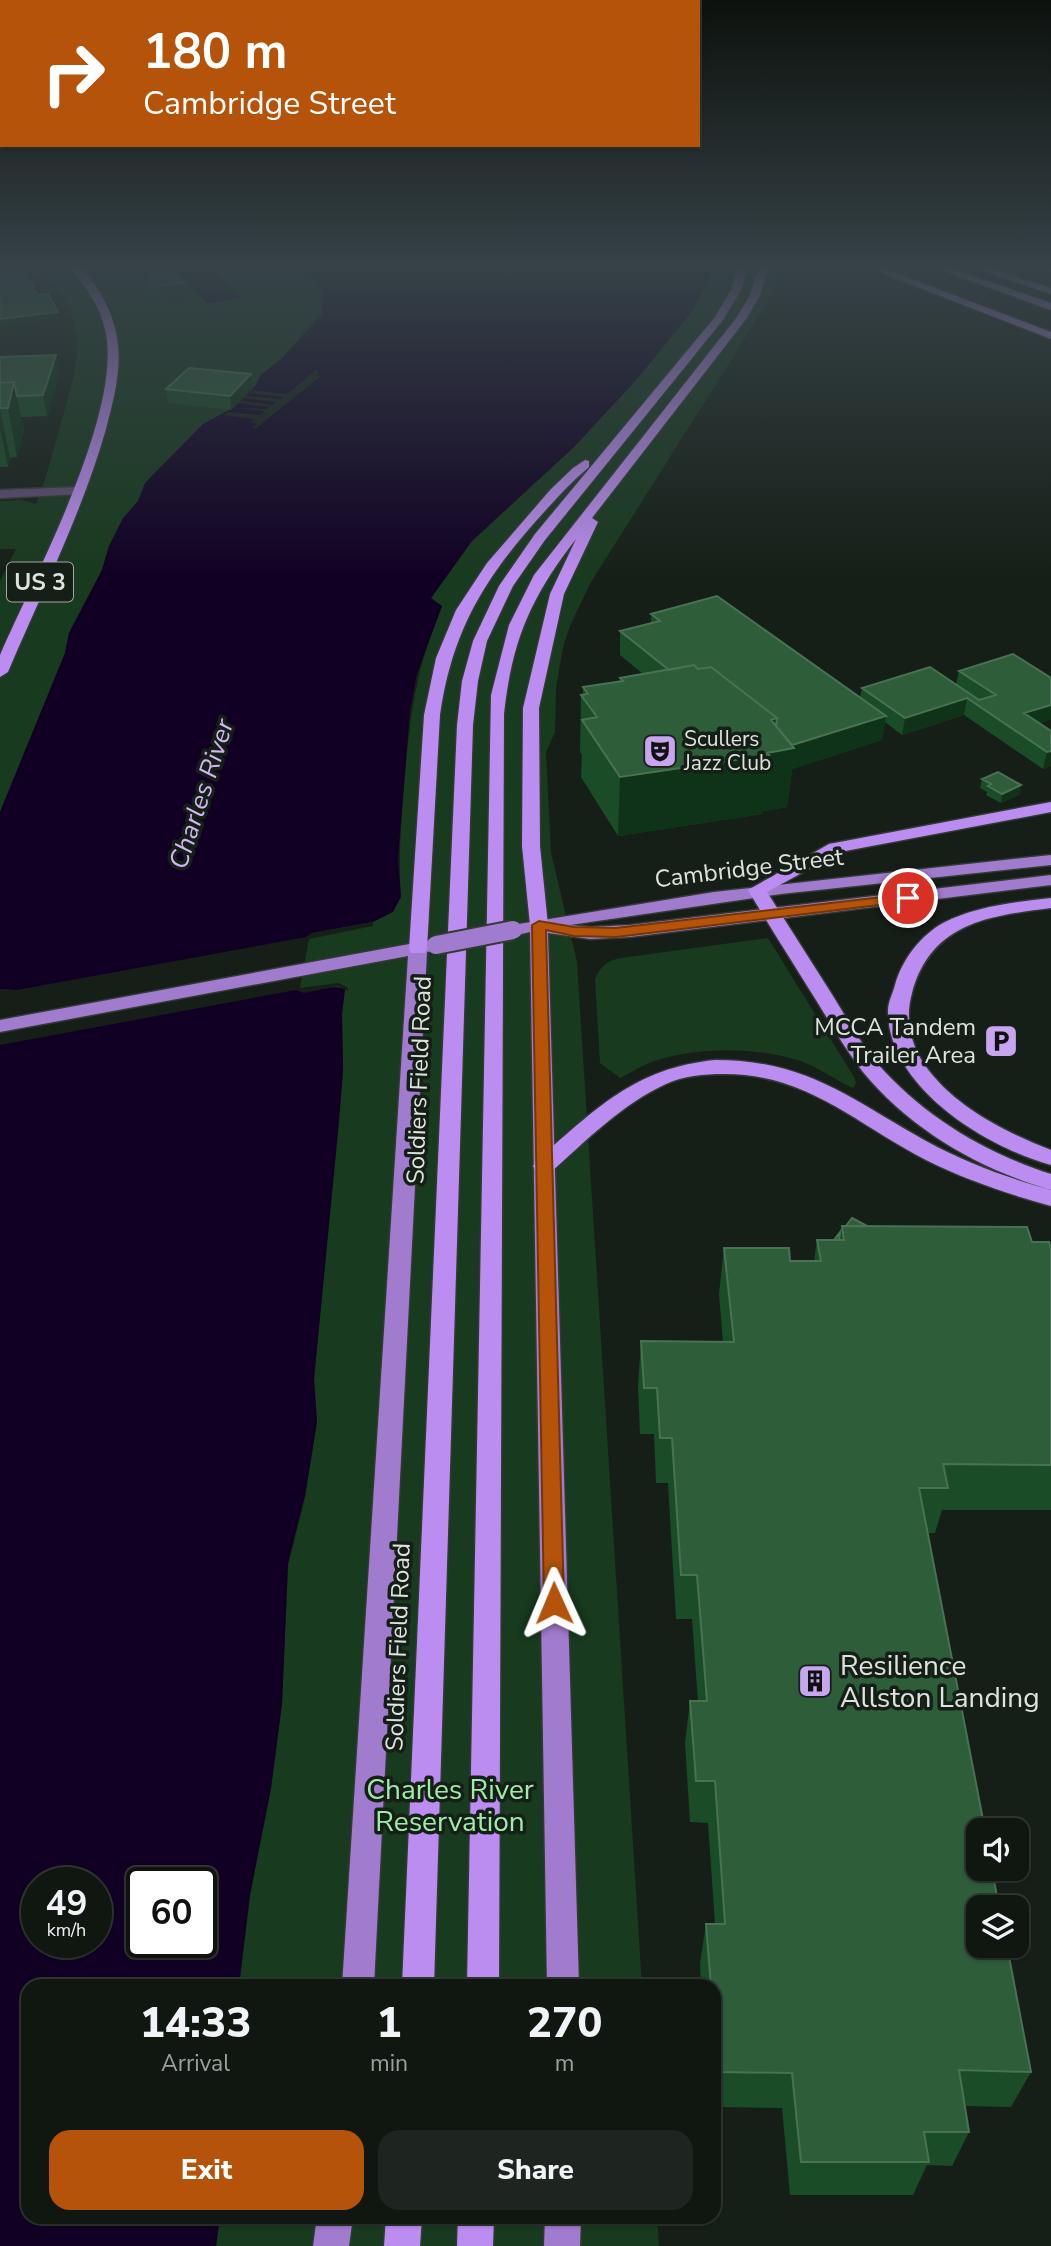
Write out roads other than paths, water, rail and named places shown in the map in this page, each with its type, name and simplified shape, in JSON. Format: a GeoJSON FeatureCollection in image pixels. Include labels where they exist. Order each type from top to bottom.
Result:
{"type":"FeatureCollection","features":[{"type":"Feature","properties":{"kind":"highway","name":"US 3"},"geometry":{"type":"LineString","coordinates":[[0,672],[79,491],[101,425],[111,370]]}},
{"type":"Feature","properties":{"kind":"highway","name":"Soldiers Field Road"},"geometry":{"type":"LineString","coordinates":[[418,1979],[467,704],[480,641],[506,586],[540,537],[676,370]]}},
{"type":"Feature","properties":{"kind":"highway"},"geometry":{"type":"LineString","coordinates":[[483,1979],[496,714],[506,651],[524,603],[552,559],[701,370]]}},
{"type":"Feature","properties":{"kind":"highway"},"geometry":{"type":"LineString","coordinates":[[427,947],[432,715],[441,667],[454,629],[479,580],[507,544],[580,468],[625,433]]}},
{"type":"Feature","properties":{"kind":"highway"},"geometry":{"type":"LineString","coordinates":[[539,925],[531,846],[531,708],[557,594],[586,536],[600,497]]}},
{"type":"Feature","properties":{"kind":"highway"},"geometry":{"type":"LineString","coordinates":[[1051,807],[835,848],[757,890],[857,1051],[888,1087],[965,1145],[1012,1168],[1051,1182]]}},
{"type":"Feature","properties":{"kind":"highway"},"geometry":{"type":"LineString","coordinates":[[1051,903],[980,916],[945,930],[926,946],[912,965],[901,989],[898,1012],[901,1036],[909,1056],[942,1096],[991,1131],[1051,1158]]}},
{"type":"Feature","properties":{"kind":"highway"},"geometry":{"type":"LineString","coordinates":[[544,1166],[618,1103],[656,1080],[699,1069],[743,1066],[789,1074],[821,1087],[941,1157],[1000,1183],[1051,1198]]}},
{"type":"Feature","properties":{"kind":"highway"},"geometry":{"type":"LineString","coordinates":[[401,2246],[403,2224]]}},
{"type":"Feature","properties":{"kind":"highway"},"geometry":{"type":"LineString","coordinates":[[475,2246],[476,2224]]}},
{"type":"Feature","properties":{"kind":"main road","name":"Cambridge Street"},"geometry":{"type":"LineString","coordinates":[[0,1026],[539,925],[757,890],[1051,860]]}},
{"type":"Feature","properties":{"kind":"main road","name":"Cambridge Street"},"geometry":{"type":"LineString","coordinates":[[539,925],[574,932],[601,933],[773,916],[1051,880]]}},
{"type":"Feature","properties":{"kind":"main road"},"geometry":{"type":"LineString","coordinates":[[539,925],[563,1979]]}},
{"type":"Feature","properties":{"kind":"main road"},"geometry":{"type":"LineString","coordinates":[[358,1979],[427,947]]}},
{"type":"Feature","properties":{"kind":"main road"},"geometry":{"type":"LineString","coordinates":[[331,2246],[334,2224]]}},
{"type":"Feature","properties":{"kind":"main road"},"geometry":{"type":"LineString","coordinates":[[562,2246],[563,2224]]}},
{"type":"Feature","properties":{"kind":"street"},"geometry":{"type":"LineString","coordinates":[[0,494],[79,491]]}},
{"type":"Feature","properties":{"kind":"water","name":"Charles River"},"geometry":{"type":"Polygon","coordinates":[[[267,370],[644,370],[574,447],[472,541],[431,598],[442,606],[417,674],[410,711],[398,859],[401,897],[393,912],[373,922],[312,933],[306,937],[296,990],[333,987],[345,989],[342,1013],[343,1071],[314,1379],[317,1422],[305,1496],[288,1564],[282,1704],[271,1788],[250,1895],[240,1979],[21,1979],[21,2224],[219,2224],[216,2246],[0,2246],[0,1029],[17,990],[0,989],[0,812],[65,653],[69,633],[102,570],[109,546],[123,518],[138,501],[145,483],[203,424],[233,408],[267,370]]]}},
{"type":"Feature","properties":{"kind":"place","name":"Scullers Jazz Club"},"geometry":{"type":"Point","coordinates":[660,751]}},
{"type":"Feature","properties":{"kind":"place","name":"MCCA Tandem Trailer Area"},"geometry":{"type":"Point","coordinates":[1001,1041]}},
{"type":"Feature","properties":{"kind":"place","name":"Resilience Allston Landing"},"geometry":{"type":"Point","coordinates":[815,1681]}},
{"type":"Feature","properties":{"kind":"park label","name":"Charles River Reservation"},"geometry":{"type":"Point","coordinates":[450,1805]}}]}
